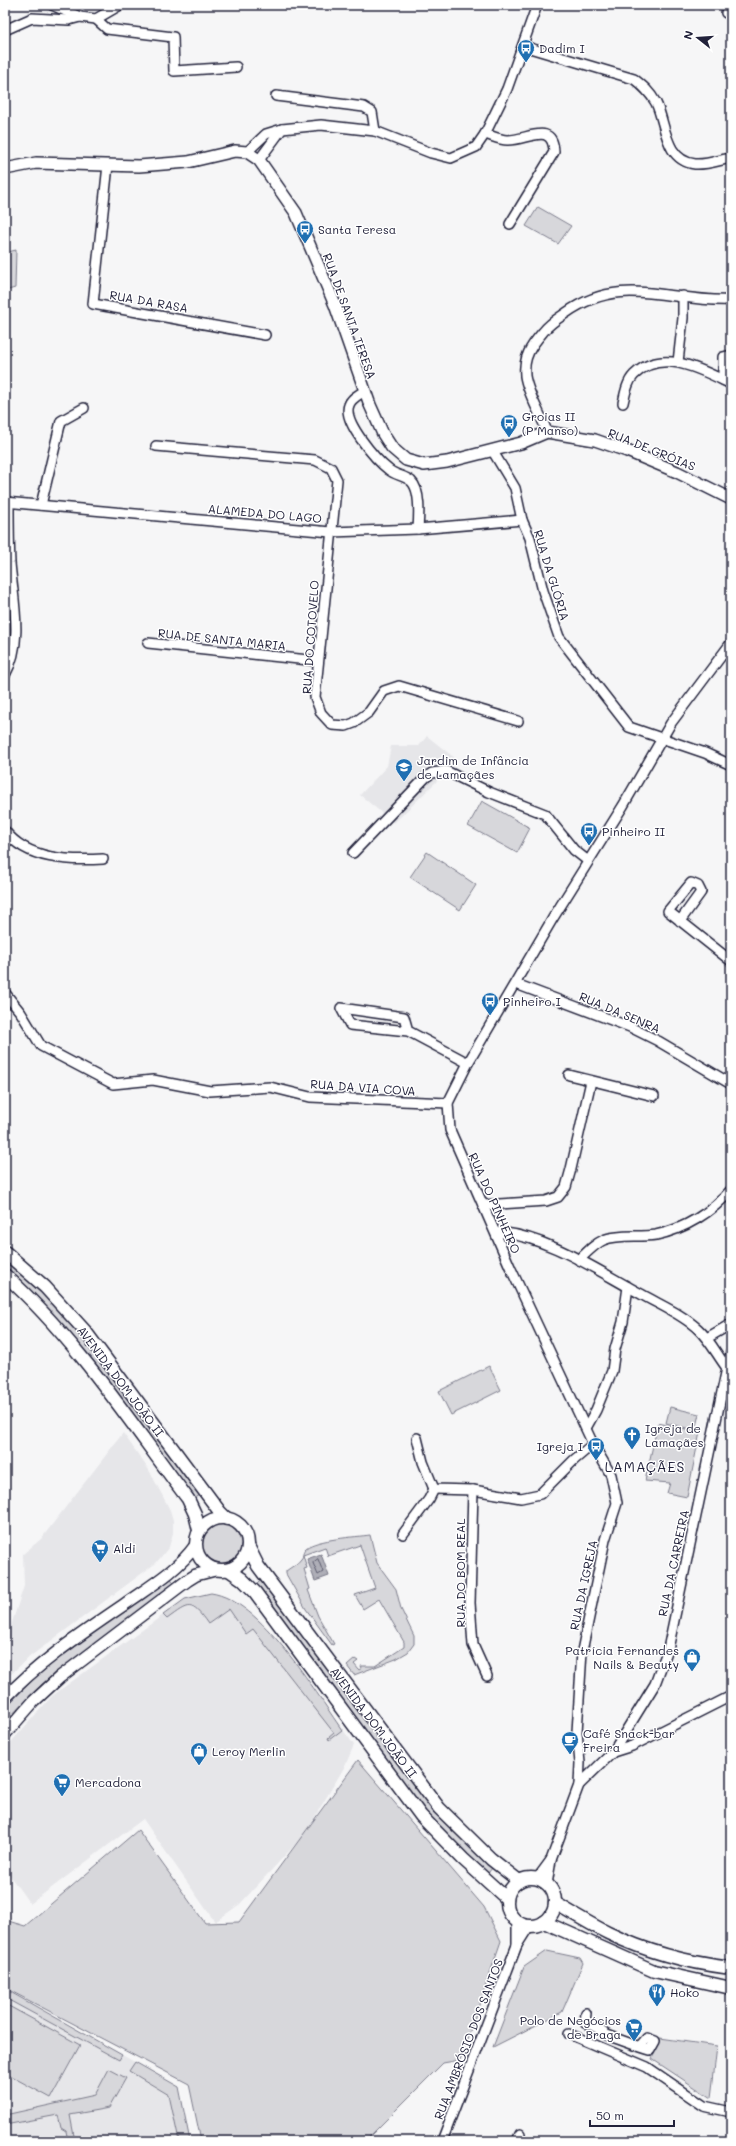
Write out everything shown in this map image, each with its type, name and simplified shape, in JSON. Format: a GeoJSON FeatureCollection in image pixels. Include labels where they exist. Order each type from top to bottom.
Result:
{"type":"FeatureCollection","features":[{"type":"Feature","properties":{"kind":"main road","name":"AVENIDA DOM JOÃO II"},"geometry":{"type":"LineString","coordinates":[[5,1252],[45,1287],[85,1331],[220,1512],[227,1519],[240,1526],[244,1531],[248,1546],[258,1566],[438,1808],[483,1851],[519,1881]]}},
{"type":"Feature","properties":{"kind":"main road","name":"AVENIDA DOM JOÃO II"},"geometry":{"type":"LineString","coordinates":[[5,1275],[30,1297],[75,1348],[188,1499],[195,1514],[199,1530],[195,1546]]}},
{"type":"Feature","properties":{"kind":"main road"},"geometry":{"type":"LineString","coordinates":[[199,1530],[210,1520],[220,1518],[227,1519]]}},
{"type":"Feature","properties":{"kind":"main road"},"geometry":{"type":"LineString","coordinates":[[195,1546],[204,1564],[215,1570],[229,1570],[240,1563],[248,1546]]}},
{"type":"Feature","properties":{"kind":"main road","name":"AVENIDA DOM JOÃO II"},"geometry":{"type":"LineString","coordinates":[[229,1570],[242,1579],[255,1592],[421,1816],[463,1859],[507,1899],[509,1912],[523,1924]]}},
{"type":"Feature","properties":{"kind":"main road"},"geometry":{"type":"LineString","coordinates":[[507,1899],[510,1892],[519,1881],[527,1878],[542,1882],[554,1895],[555,1903],[552,1913],[544,1922]]}},
{"type":"Feature","properties":{"kind":"main road"},"geometry":{"type":"LineString","coordinates":[[555,1903],[616,1936],[660,1952],[713,1966],[731,1968]]}},
{"type":"Feature","properties":{"kind":"main road"},"geometry":{"type":"LineString","coordinates":[[523,1924],[544,1922],[654,1971],[731,1988]]}},
{"type":"Feature","properties":{"kind":"street"},"geometry":{"type":"LineString","coordinates":[[52,5],[80,17],[96,19],[108,29],[173,37],[174,71],[236,67]]}},
{"type":"Feature","properties":{"kind":"street"},"geometry":{"type":"LineString","coordinates":[[96,19],[120,5]]}},
{"type":"Feature","properties":{"kind":"street"},"geometry":{"type":"LineString","coordinates":[[5,169],[36,163],[140,166],[188,162],[235,151],[247,152],[266,134],[282,129],[320,125],[375,131],[431,153],[451,158],[476,146],[485,134],[507,89],[537,5]]}},
{"type":"Feature","properties":{"kind":"street"},"geometry":{"type":"LineString","coordinates":[[5,30],[32,18],[69,20],[80,17]]}},
{"type":"Feature","properties":{"kind":"street"},"geometry":{"type":"LineString","coordinates":[[523,46],[634,79],[646,88],[656,104],[669,146],[679,157],[694,164],[731,158]]}},
{"type":"Feature","properties":{"kind":"street"},"geometry":{"type":"LineString","coordinates":[[276,96],[364,107],[372,112],[375,131]]}},
{"type":"Feature","properties":{"kind":"street"},"geometry":{"type":"LineString","coordinates":[[259,160],[282,129]]}},
{"type":"Feature","properties":{"kind":"street"},"geometry":{"type":"LineString","coordinates":[[485,134],[506,141],[542,133],[550,137],[554,143],[554,152],[510,224]]}},
{"type":"Feature","properties":{"kind":"street","name":"RUA DE SANTA TERESA"},"geometry":{"type":"LineString","coordinates":[[247,152],[259,160],[296,213],[335,305],[364,391]]}},
{"type":"Feature","properties":{"kind":"street","name":"RUA DA RASA"},"geometry":{"type":"LineString","coordinates":[[108,165],[93,304],[265,335]]}},
{"type":"Feature","properties":{"kind":"street"},"geometry":{"type":"LineString","coordinates":[[418,528],[416,490],[411,481],[389,471],[372,453],[348,418],[348,406],[351,400],[364,391],[383,434],[392,448],[406,460],[424,464],[447,462],[521,443],[547,432],[526,378],[525,366],[528,350],[549,325],[580,303],[617,291],[657,292],[731,300]]}},
{"type":"Feature","properties":{"kind":"street"},"geometry":{"type":"LineString","coordinates":[[678,362],[683,318],[683,296]]}},
{"type":"Feature","properties":{"kind":"street"},"geometry":{"type":"LineString","coordinates":[[727,382],[723,357],[731,355]]}},
{"type":"Feature","properties":{"kind":"street"},"geometry":{"type":"LineString","coordinates":[[623,403],[627,387],[633,375],[645,367],[659,362],[678,362],[702,370],[727,382]]}},
{"type":"Feature","properties":{"kind":"street"},"geometry":{"type":"LineString","coordinates":[[41,505],[61,422],[84,408]]}},
{"type":"Feature","properties":{"kind":"street","name":"RUA DE GRÓIAS"},"geometry":{"type":"LineString","coordinates":[[547,432],[595,440],[626,451],[677,472],[731,499]]}},
{"type":"Feature","properties":{"kind":"street","name":"RUA DO COTOVELO"},"geometry":{"type":"LineString","coordinates":[[156,446],[315,460],[331,468],[337,480],[315,697],[321,713],[332,725],[346,726],[354,723],[368,712],[384,691],[399,686],[518,721]]}},
{"type":"Feature","properties":{"kind":"street","name":"RUA DA GLÓRIA"},"geometry":{"type":"LineString","coordinates":[[492,450],[516,488],[522,520],[530,538],[543,591],[559,636],[629,727],[705,753],[731,765]]}},
{"type":"Feature","properties":{"kind":"street"},"geometry":{"type":"LineString","coordinates":[[5,675],[14,655],[16,628],[10,561],[7,502]]}},
{"type":"Feature","properties":{"kind":"street","name":"ALAMEDA DO LAGO"},"geometry":{"type":"LineString","coordinates":[[7,502],[331,532],[418,528],[522,520]]}},
{"type":"Feature","properties":{"kind":"street","name":"RUA DE SANTA MARIA"},"geometry":{"type":"LineString","coordinates":[[148,643],[318,661]]}},
{"type":"Feature","properties":{"kind":"street"},"geometry":{"type":"LineString","coordinates":[[448,1103],[468,1063],[516,984],[553,918],[671,724],[731,643]]}},
{"type":"Feature","properties":{"kind":"street"},"geometry":{"type":"LineString","coordinates":[[353,853],[426,777],[439,771],[446,771],[489,792],[545,814],[574,850],[588,861]]}},
{"type":"Feature","properties":{"kind":"street"},"geometry":{"type":"LineString","coordinates":[[5,831],[20,845],[51,857],[82,860],[103,859]]}},
{"type":"Feature","properties":{"kind":"street"},"geometry":{"type":"LineString","coordinates":[[680,921],[731,961]]}},
{"type":"Feature","properties":{"kind":"street","name":"RUA DA SENRA"},"geometry":{"type":"LineString","coordinates":[[516,984],[630,1027],[658,1041],[731,1084]]}},
{"type":"Feature","properties":{"kind":"street","name":"RUA DA VIA COVA"},"geometry":{"type":"LineString","coordinates":[[5,993],[21,1013],[41,1046],[113,1084],[153,1080],[210,1092],[270,1088],[310,1097],[448,1103]]}},
{"type":"Feature","properties":{"kind":"street"},"geometry":{"type":"LineString","coordinates":[[408,1030],[404,1018],[341,1008],[350,1025],[408,1030],[468,1063]]}},
{"type":"Feature","properties":{"kind":"street"},"geometry":{"type":"LineString","coordinates":[[569,1075],[654,1096]]}},
{"type":"Feature","properties":{"kind":"street"},"geometry":{"type":"LineString","coordinates":[[483,1205],[546,1200],[558,1197],[566,1187],[571,1170],[591,1081]]}},
{"type":"Feature","properties":{"kind":"street","name":"RUA DO PINHEIRO"},"geometry":{"type":"LineString","coordinates":[[448,1103],[450,1130],[593,1444],[614,1482],[617,1503]]}},
{"type":"Feature","properties":{"kind":"street"},"geometry":{"type":"LineString","coordinates":[[579,1260],[594,1244],[606,1238],[655,1235],[680,1228],[721,1201],[731,1190]]}},
{"type":"Feature","properties":{"kind":"street"},"geometry":{"type":"LineString","coordinates":[[496,1232],[513,1233],[541,1242],[579,1260],[683,1317],[707,1338],[727,1368]]}},
{"type":"Feature","properties":{"kind":"street"},"geometry":{"type":"LineString","coordinates":[[586,1428],[596,1410],[612,1371],[615,1349],[623,1322],[628,1287]]}},
{"type":"Feature","properties":{"kind":"street"},"geometry":{"type":"LineString","coordinates":[[707,1338],[731,1324]]}},
{"type":"Feature","properties":{"kind":"street","name":"RUA DA CARREIRA"},"geometry":{"type":"LineString","coordinates":[[613,1752],[655,1684],[668,1649],[731,1353]]}},
{"type":"Feature","properties":{"kind":"street"},"geometry":{"type":"LineString","coordinates":[[404,1534],[429,1499],[434,1489],[423,1462],[417,1438]]}},
{"type":"Feature","properties":{"kind":"street"},"geometry":{"type":"LineString","coordinates":[[434,1489],[473,1490],[521,1498],[540,1494],[574,1460],[593,1444]]}},
{"type":"Feature","properties":{"kind":"street","name":"RUA DO BOM REAL"},"geometry":{"type":"LineString","coordinates":[[473,1490],[470,1603],[473,1645],[486,1676]]}},
{"type":"Feature","properties":{"kind":"street","name":"RUA DA IGREJA"},"geometry":{"type":"LineString","coordinates":[[542,1882],[579,1785],[580,1762],[577,1732],[582,1651],[605,1540],[617,1503]]}},
{"type":"Feature","properties":{"kind":"street"},"geometry":{"type":"LineString","coordinates":[[5,1698],[19,1684],[70,1642],[157,1581],[185,1558],[195,1546]]}},
{"type":"Feature","properties":{"kind":"street"},"geometry":{"type":"LineString","coordinates":[[5,1734],[34,1701],[60,1677],[188,1580],[196,1575],[215,1570]]}},
{"type":"Feature","properties":{"kind":"street"},"geometry":{"type":"LineString","coordinates":[[579,1785],[613,1752],[632,1746],[731,1696]]}},
{"type":"Feature","properties":{"kind":"street","name":"RUA AMBRÓSIO DOS SANTOS"},"geometry":{"type":"LineString","coordinates":[[442,2141],[517,1945],[523,1924]]}},
{"type":"Feature","properties":{"kind":"street"},"geometry":{"type":"LineString","coordinates":[[586,2013],[585,2023],[596,2026],[605,2034],[640,2046]]}},
{"type":"Feature","properties":{"kind":"street"},"geometry":{"type":"LineString","coordinates":[[569,2034],[647,2067],[704,2106],[731,2112]]}},
{"type":"Feature","properties":{"kind":"shaded area"},"geometry":{"type":"Polygon","coordinates":[[[538,207],[571,226],[558,244],[526,226],[538,207]]]}},
{"type":"Feature","properties":{"kind":"shaded area"},"geometry":{"type":"Polygon","coordinates":[[[5,240],[8,252],[16,250],[15,288],[5,291],[5,240]]]}},
{"type":"Feature","properties":{"kind":"shaded area","name":"Jardim de Infância de Lamaçães"},"geometry":{"type":"Polygon","coordinates":[[[427,736],[456,759],[446,777],[439,779],[394,823],[360,795],[387,766],[391,746],[419,746],[427,736]]]}},
{"type":"Feature","properties":{"kind":"shaded area"},"geometry":{"type":"Polygon","coordinates":[[[482,801],[530,828],[517,853],[468,826],[482,801]]]}},
{"type":"Feature","properties":{"kind":"shaded area"},"geometry":{"type":"Polygon","coordinates":[[[427,852],[476,885],[460,910],[410,877],[427,852]]]}},
{"type":"Feature","properties":{"kind":"shaded area"},"geometry":{"type":"Polygon","coordinates":[[[5,1258],[49,1298],[86,1340],[200,1495],[194,1499],[128,1408],[82,1349],[58,1321],[5,1268],[5,1258]]]}},
{"type":"Feature","properties":{"kind":"shaded area"},"geometry":{"type":"Polygon","coordinates":[[[489,1366],[501,1390],[451,1415],[439,1391],[489,1366]]]}},
{"type":"Feature","properties":{"kind":"shaded area"},"geometry":{"type":"Polygon","coordinates":[[[670,1407],[699,1414],[695,1430],[666,1423],[670,1407]]]}},
{"type":"Feature","properties":{"kind":"shaded area"},"geometry":{"type":"Polygon","coordinates":[[[658,1423],[700,1432],[687,1497],[667,1493],[670,1483],[645,1481],[658,1423]]]}},
{"type":"Feature","properties":{"kind":"shaded area"},"geometry":{"type":"Polygon","coordinates":[[[123,1433],[149,1470],[170,1510],[173,1520],[173,1533],[169,1547],[156,1563],[28,1658],[5,1680],[5,1644],[24,1586],[23,1554],[41,1539],[123,1433]]]}},
{"type":"Feature","properties":{"kind":"shaded area"},"geometry":{"type":"Polygon","coordinates":[[[222,1524],[236,1530],[242,1544],[236,1558],[222,1564],[208,1558],[202,1544],[208,1530],[222,1524]]]}},
{"type":"Feature","properties":{"kind":"shaded area"},"geometry":{"type":"Polygon","coordinates":[[[370,1535],[377,1563],[396,1589],[401,1609],[414,1636],[414,1644],[408,1652],[396,1659],[354,1675],[347,1666],[355,1659],[358,1661],[354,1664],[359,1670],[362,1668],[361,1666],[375,1666],[404,1647],[404,1642],[379,1599],[363,1609],[355,1595],[375,1588],[360,1545],[328,1556],[325,1547],[303,1555],[307,1568],[304,1569],[310,1589],[308,1590],[318,1616],[334,1644],[332,1645],[306,1609],[286,1574],[286,1571],[300,1561],[305,1549],[311,1545],[327,1540],[370,1535]]]}},
{"type":"Feature","properties":{"kind":"shaded area"},"geometry":{"type":"Polygon","coordinates":[[[170,1577],[174,1583],[42,1684],[5,1722],[5,1708],[37,1676],[170,1577]]]}},
{"type":"Feature","properties":{"kind":"shaded area"},"geometry":{"type":"Polygon","coordinates":[[[262,1580],[423,1794],[462,1839],[493,1867],[488,1873],[453,1844],[415,1799],[255,1585],[262,1580]]]}},
{"type":"Feature","properties":{"kind":"shaded area","name":"Leroy Merlin"},"geometry":{"type":"Polygon","coordinates":[[[211,1593],[227,1597],[255,1616],[290,1657],[354,1745],[345,1766],[304,1835],[240,1904],[215,1922],[143,1819],[30,1904],[5,1869],[5,1749],[52,1696],[185,1599],[211,1593]]]}},
{"type":"Feature","properties":{"kind":"shaded area"},"geometry":{"type":"Polygon","coordinates":[[[211,1593],[230,1599],[249,1612],[267,1629],[285,1649],[342,1730],[329,1740],[328,1738],[334,1733],[253,1629],[246,1634],[229,1609],[208,1624],[198,1611],[189,1606],[167,1619],[163,1615],[185,1599],[211,1593]]]}},
{"type":"Feature","properties":{"kind":"shaded area"},"geometry":{"type":"Polygon","coordinates":[[[358,1760],[484,1907],[501,1941],[460,2060],[443,2063],[365,2141],[201,2141],[189,2084],[5,1988],[5,1920],[25,1926],[138,1830],[205,1923],[239,1922],[358,1760]]]}},
{"type":"Feature","properties":{"kind":"shaded area"},"geometry":{"type":"Polygon","coordinates":[[[547,1951],[580,1958],[583,1963],[562,2012],[493,2047],[524,1967],[547,1951]]]}},
{"type":"Feature","properties":{"kind":"shaded area"},"geometry":{"type":"Polygon","coordinates":[[[5,1989],[179,2087],[190,2141],[5,2141],[5,1989]]]}},
{"type":"Feature","properties":{"kind":"shaded area"},"geometry":{"type":"Polygon","coordinates":[[[5,1989],[122,2055],[119,2060],[5,1998],[5,1989]]]}},
{"type":"Feature","properties":{"kind":"shaded area"},"geometry":{"type":"Polygon","coordinates":[[[5,2004],[80,2045],[51,2098],[5,2073],[5,2004]]]}},
{"type":"Feature","properties":{"kind":"shaded area"},"geometry":{"type":"Polygon","coordinates":[[[660,2038],[717,2046],[711,2098],[652,2059],[660,2038]]]}},
{"type":"Feature","properties":{"kind":"shaded area"},"geometry":{"type":"Polygon","coordinates":[[[135,2062],[179,2087],[190,2141],[179,2141],[169,2095],[129,2071],[135,2062]]]}},
{"type":"Feature","properties":{"kind":"shaded area"},"geometry":{"type":"Polygon","coordinates":[[[109,2069],[126,2078],[109,2108],[70,2115],[75,2141],[68,2141],[66,2131],[61,2128],[58,2115],[5,2125],[5,2115],[95,2095],[109,2069]]]}},
{"type":"Feature","properties":{"kind":"water"},"geometry":{"type":"Polygon","coordinates":[[[321,1554],[329,1576],[315,1581],[307,1559],[321,1554]]]}},
{"type":"Feature","properties":{"kind":"place","name":"Dadim I"},"geometry":{"type":"Point","coordinates":[526,63]}},
{"type":"Feature","properties":{"kind":"place","name":"Santa Teresa"},"geometry":{"type":"Point","coordinates":[305,244]}},
{"type":"Feature","properties":{"kind":"place","name":"Groias II (P Manso)"},"geometry":{"type":"Point","coordinates":[509,438]}},
{"type":"Feature","properties":{"kind":"place","name":"Jardim de Infância de Lamaçães"},"geometry":{"type":"Point","coordinates":[404,782]}},
{"type":"Feature","properties":{"kind":"place","name":"Pinheiro II"},"geometry":{"type":"Point","coordinates":[589,846]}},
{"type":"Feature","properties":{"kind":"place","name":"Pinheiro I"},"geometry":{"type":"Point","coordinates":[490,1016]}},
{"type":"Feature","properties":{"kind":"place","name":"Igreja de Lamaçães"},"geometry":{"type":"Point","coordinates":[632,1450]}},
{"type":"Feature","properties":{"kind":"place","name":"Igreja I"},"geometry":{"type":"Point","coordinates":[596,1461]}},
{"type":"Feature","properties":{"kind":"place","name":"Aldi"},"geometry":{"type":"Point","coordinates":[100,1563]}},
{"type":"Feature","properties":{"kind":"place","name":"Patrícia Fernandes Nails & Beauty"},"geometry":{"type":"Point","coordinates":[692,1672]}},
{"type":"Feature","properties":{"kind":"place","name":"Café Snack-bar Freira"},"geometry":{"type":"Point","coordinates":[570,1755]}},
{"type":"Feature","properties":{"kind":"place","name":"Leroy Merlin"},"geometry":{"type":"Point","coordinates":[199,1766]}},
{"type":"Feature","properties":{"kind":"place","name":"Mercadona"},"geometry":{"type":"Point","coordinates":[62,1797]}},
{"type":"Feature","properties":{"kind":"place","name":"Hoko"},"geometry":{"type":"Point","coordinates":[657,2007]}},
{"type":"Feature","properties":{"kind":"place","name":"Polo de Negócios de Braga"},"geometry":{"type":"Point","coordinates":[634,2042]}},
{"type":"Feature","properties":{"kind":"district","name":"LAMAÇÃES"},"geometry":{"type":"Point","coordinates":[645,1466]}}]}
